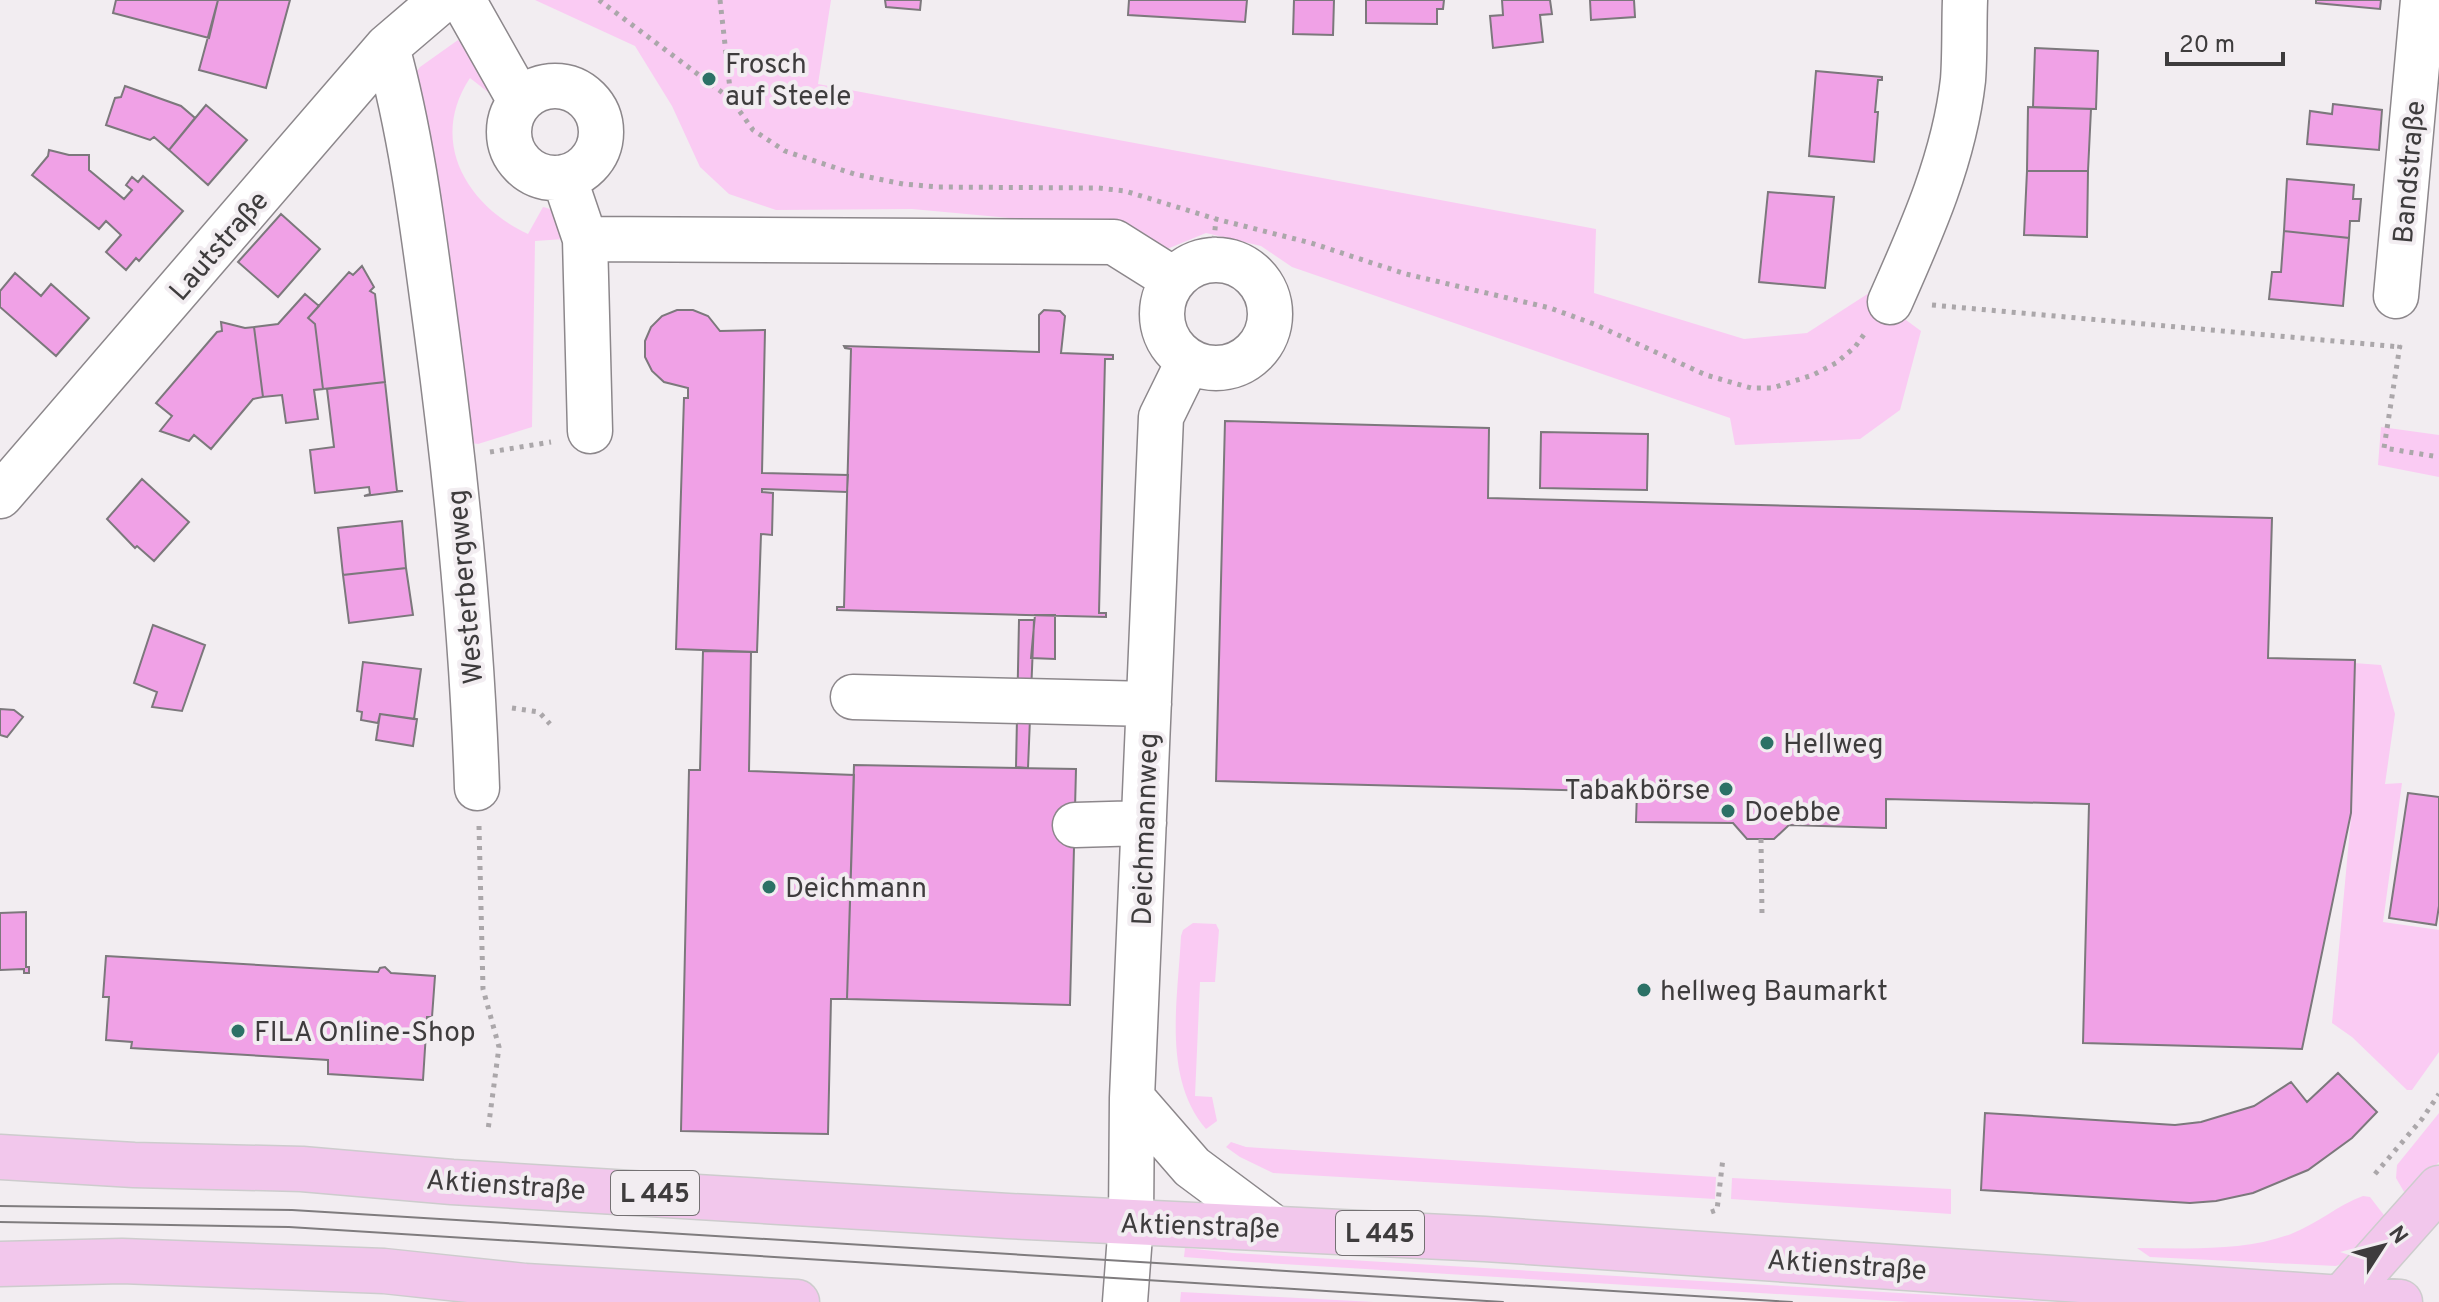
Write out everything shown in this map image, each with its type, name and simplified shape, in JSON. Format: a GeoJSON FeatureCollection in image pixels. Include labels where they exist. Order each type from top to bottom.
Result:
{"type":"FeatureCollection","features":[{"type":"Feature","properties":{"kind":"main road","name":"Aktienstraße"},"geometry":{"type":"LineString","coordinates":[[0,1157],[134,1165],[302,1169],[452,1182],[1274,1228],[2400,1302]]}},
{"type":"Feature","properties":{"kind":"main road"},"geometry":{"type":"LineString","coordinates":[[2343,1296],[2439,1188]]}},
{"type":"Feature","properties":{"kind":"main road"},"geometry":{"type":"LineString","coordinates":[[0,1264],[122,1261],[384,1271],[525,1294],[797,1302]]}},
{"type":"Feature","properties":{"kind":"street","name":"Lautstraße"},"geometry":{"type":"LineString","coordinates":[[0,496],[387,47],[442,0]]}},
{"type":"Feature","properties":{"kind":"street"},"geometry":{"type":"LineString","coordinates":[[463,0],[520,101]]}},
{"type":"Feature","properties":{"kind":"street"},"geometry":{"type":"LineString","coordinates":[[1890,302],[1941,182],[1954,132],[1963,79],[1965,0]]}},
{"type":"Feature","properties":{"kind":"street","name":"Bandstraße"},"geometry":{"type":"LineString","coordinates":[[2396,296],[2423,0]]}},
{"type":"Feature","properties":{"kind":"street","name":"Westerbergweg"},"geometry":{"type":"LineString","coordinates":[[387,47],[398,88],[421,211],[454,458],[474,703],[477,788]]}},
{"type":"Feature","properties":{"kind":"street"},"geometry":{"type":"LineString","coordinates":[[547,86],[563,86],[578,92],[590,102],[598,115],[601,131],[599,147],[592,161],[579,172],[564,177],[550,179],[536,175],[515,156],[509,142],[508,128],[512,113],[520,101],[532,91],[547,86]]}},
{"type":"Feature","properties":{"kind":"street"},"geometry":{"type":"LineString","coordinates":[[564,177],[585,239],[590,431]]}},
{"type":"Feature","properties":{"kind":"street"},"geometry":{"type":"LineString","coordinates":[[585,239],[1114,242],[1173,279]]}},
{"type":"Feature","properties":{"kind":"street"},"geometry":{"type":"LineString","coordinates":[[1214,239],[1231,262],[1248,269],[1269,300],[1271,318],[1266,336],[1256,352],[1242,363],[1224,369],[1206,368],[1188,362],[1174,349],[1164,333],[1161,314],[1164,296],[1173,279],[1214,239]]}},
{"type":"Feature","properties":{"kind":"street","name":"Deichmannweg"},"geometry":{"type":"LineString","coordinates":[[1125,1302],[1131,1222],[1132,1098],[1161,417],[1188,362]]}},
{"type":"Feature","properties":{"kind":"street"},"geometry":{"type":"LineString","coordinates":[[853,697],[1149,704]]}},
{"type":"Feature","properties":{"kind":"street"},"geometry":{"type":"LineString","coordinates":[[1075,825],[1144,823]]}},
{"type":"Feature","properties":{"kind":"street"},"geometry":{"type":"LineString","coordinates":[[1132,1098],[1192,1167],[1274,1228]]}},
{"type":"Feature","properties":{"kind":"path"},"geometry":{"type":"LineString","coordinates":[[599,0],[731,99],[753,130],[785,151],[854,174],[938,187],[1098,188],[1125,191],[1214,239],[1311,243],[1406,274],[1550,308],[1594,324],[1706,375],[1751,388],[1789,384],[1836,363],[1855,347],[1890,302],[2401,347],[2384,448],[2439,457]]}},
{"type":"Feature","properties":{"kind":"path"},"geometry":{"type":"LineString","coordinates":[[720,0],[731,99]]}},
{"type":"Feature","properties":{"kind":"path"},"geometry":{"type":"LineString","coordinates":[[454,458],[563,440],[590,431]]}},
{"type":"Feature","properties":{"kind":"path"},"geometry":{"type":"LineString","coordinates":[[477,788],[483,989],[499,1047],[488,1130]]}},
{"type":"Feature","properties":{"kind":"path"},"geometry":{"type":"LineString","coordinates":[[1761,839],[1762,915]]}},
{"type":"Feature","properties":{"kind":"path"},"geometry":{"type":"LineString","coordinates":[[2375,1174],[2439,1094]]}},
{"type":"Feature","properties":{"kind":"path"},"geometry":{"type":"LineString","coordinates":[[1717,1210],[1723,1158]]}},
{"type":"Feature","properties":{"kind":"shaded area"},"geometry":{"type":"Polygon","coordinates":[[[535,0],[831,0],[818,84],[1596,229],[1594,293],[1744,339],[1807,333],[1869,293],[1921,331],[1900,410],[1860,439],[1735,445],[1730,418],[1292,267],[1261,246],[1206,233],[1167,249],[1139,230],[912,209],[776,210],[729,194],[700,167],[672,106],[635,46],[535,0]]]}},
{"type":"Feature","properties":{"kind":"shaded area"},"geometry":{"type":"Polygon","coordinates":[[[458,40],[482,62],[493,96],[470,78],[458,102],[453,125],[454,148],[460,169],[487,207],[506,222],[528,234],[543,207],[553,211],[558,218],[564,239],[535,241],[532,427],[478,444],[472,443],[447,237],[416,72],[458,40]]]}},
{"type":"Feature","properties":{"kind":"shaded area"},"geometry":{"type":"Polygon","coordinates":[[[2381,427],[2439,435],[2439,477],[2378,465],[2381,427]]]}},
{"type":"Feature","properties":{"kind":"shaded area"},"geometry":{"type":"Polygon","coordinates":[[[2354,663],[2381,665],[2395,714],[2385,784],[2402,783],[2383,922],[2439,930],[2439,1052],[2412,1090],[2407,1090],[2352,1037],[2332,1023],[2351,818],[2354,663]]]}},
{"type":"Feature","properties":{"kind":"shaded area"},"geometry":{"type":"Polygon","coordinates":[[[1193,923],[1216,924],[1219,930],[1215,982],[1200,982],[1195,1096],[1212,1097],[1217,1121],[1206,1129],[1192,1108],[1183,1086],[1176,1037],[1181,936],[1183,930],[1193,923]]]}},
{"type":"Feature","properties":{"kind":"shaded area"},"geometry":{"type":"Polygon","coordinates":[[[2439,1113],[2439,1162],[2407,1197],[2396,1178],[2397,1165],[2439,1113]]]}},
{"type":"Feature","properties":{"kind":"shaded area"},"geometry":{"type":"Polygon","coordinates":[[[1231,1142],[1246,1147],[1716,1177],[1715,1199],[1273,1173],[1226,1147],[1231,1142]]]}},
{"type":"Feature","properties":{"kind":"shaded area"},"geometry":{"type":"Polygon","coordinates":[[[1732,1178],[1951,1189],[1951,1214],[1731,1199],[1732,1178]]]}},
{"type":"Feature","properties":{"kind":"shaded area"},"geometry":{"type":"Polygon","coordinates":[[[2363,1196],[2370,1197],[2390,1223],[2346,1262],[2336,1266],[2150,1257],[2137,1248],[2215,1248],[2273,1240],[2301,1230],[2363,1196]]]}},
{"type":"Feature","properties":{"kind":"shaded area"},"geometry":{"type":"Polygon","coordinates":[[[1185,1248],[2051,1302],[1909,1302],[1250,1262],[1184,1257],[1185,1248]]]}},
{"type":"Feature","properties":{"kind":"shaded area"},"geometry":{"type":"Polygon","coordinates":[[[1181,1292],[1374,1302],[1180,1302],[1181,1292]]]}},
{"type":"Feature","properties":{"kind":"building"},"geometry":{"type":"Polygon","coordinates":[[[116,0],[218,0],[209,38],[113,13],[116,0]]]}},
{"type":"Feature","properties":{"kind":"building"},"geometry":{"type":"Polygon","coordinates":[[[218,0],[290,0],[266,88],[199,70],[218,0]]]}},
{"type":"Feature","properties":{"kind":"building"},"geometry":{"type":"Polygon","coordinates":[[[885,0],[921,0],[920,10],[886,7],[885,0]]]}},
{"type":"Feature","properties":{"kind":"building"},"geometry":{"type":"Polygon","coordinates":[[[1129,0],[1247,0],[1245,22],[1128,15],[1129,0]]]}},
{"type":"Feature","properties":{"kind":"building"},"geometry":{"type":"Polygon","coordinates":[[[1294,0],[1334,0],[1333,35],[1293,34],[1294,0]]]}},
{"type":"Feature","properties":{"kind":"building"},"geometry":{"type":"Polygon","coordinates":[[[1366,0],[1444,0],[1443,9],[1437,9],[1437,24],[1366,23],[1366,0]]]}},
{"type":"Feature","properties":{"kind":"building"},"geometry":{"type":"Polygon","coordinates":[[[1502,0],[1550,0],[1552,14],[1540,15],[1543,42],[1493,48],[1490,16],[1503,15],[1502,0]]]}},
{"type":"Feature","properties":{"kind":"building"},"geometry":{"type":"Polygon","coordinates":[[[1590,0],[1634,0],[1635,17],[1591,20],[1590,0]]]}},
{"type":"Feature","properties":{"kind":"building"},"geometry":{"type":"Polygon","coordinates":[[[2316,0],[2381,0],[2380,9],[2316,3],[2316,0]]]}},
{"type":"Feature","properties":{"kind":"building"},"geometry":{"type":"Polygon","coordinates":[[[2035,48],[2098,51],[2096,109],[2033,107],[2035,48]]]}},
{"type":"Feature","properties":{"kind":"building"},"geometry":{"type":"Polygon","coordinates":[[[1816,71],[1882,77],[1878,80],[1874,162],[1809,156],[1816,71]]]}},
{"type":"Feature","properties":{"kind":"building"},"geometry":{"type":"Polygon","coordinates":[[[125,86],[181,106],[195,118],[169,150],[154,137],[150,140],[106,125],[115,98],[121,97],[125,86]]]}},
{"type":"Feature","properties":{"kind":"building"},"geometry":{"type":"Polygon","coordinates":[[[2333,104],[2382,110],[2379,150],[2307,144],[2310,111],[2332,114],[2333,104]]]}},
{"type":"Feature","properties":{"kind":"building"},"geometry":{"type":"Polygon","coordinates":[[[206,105],[247,140],[208,185],[169,150],[206,105]]]}},
{"type":"Feature","properties":{"kind":"building"},"geometry":{"type":"Polygon","coordinates":[[[2028,107],[2091,109],[2088,171],[2027,171],[2028,107]]]}},
{"type":"Feature","properties":{"kind":"building"},"geometry":{"type":"Polygon","coordinates":[[[49,150],[69,155],[89,155],[89,170],[124,199],[132,190],[126,185],[132,177],[138,182],[143,176],[183,211],[139,261],[136,258],[126,270],[106,252],[121,235],[106,221],[99,229],[32,175],[48,156],[49,150]]]}},
{"type":"Feature","properties":{"kind":"building"},"geometry":{"type":"Polygon","coordinates":[[[2027,171],[2088,171],[2087,237],[2024,235],[2027,171]]]}},
{"type":"Feature","properties":{"kind":"building"},"geometry":{"type":"Polygon","coordinates":[[[2287,179],[2354,185],[2353,199],[2361,199],[2359,221],[2350,221],[2349,238],[2284,231],[2287,179]]]}},
{"type":"Feature","properties":{"kind":"building"},"geometry":{"type":"Polygon","coordinates":[[[1768,192],[1834,197],[1825,288],[1759,282],[1768,192]]]}},
{"type":"Feature","properties":{"kind":"building"},"geometry":{"type":"Polygon","coordinates":[[[281,214],[320,249],[278,297],[238,262],[281,214]]]}},
{"type":"Feature","properties":{"kind":"building"},"geometry":{"type":"Polygon","coordinates":[[[2284,231],[2349,238],[2343,306],[2269,299],[2272,272],[2281,272],[2284,231]]]}},
{"type":"Feature","properties":{"kind":"building"},"geometry":{"type":"Polygon","coordinates":[[[362,266],[374,287],[370,291],[375,294],[385,382],[323,389],[315,324],[308,318],[349,272],[353,275],[362,266]]]}},
{"type":"Feature","properties":{"kind":"building"},"geometry":{"type":"Polygon","coordinates":[[[15,273],[41,296],[51,284],[89,318],[56,356],[0,307],[0,291],[15,273]]]}},
{"type":"Feature","properties":{"kind":"building"},"geometry":{"type":"Polygon","coordinates":[[[305,294],[319,306],[308,318],[315,324],[323,389],[314,390],[318,419],[286,423],[282,395],[263,397],[254,327],[278,324],[305,294]]]}},
{"type":"Feature","properties":{"kind":"building"},"geometry":{"type":"Polygon","coordinates":[[[677,310],[693,310],[708,316],[720,331],[765,330],[762,473],[848,475],[847,492],[762,489],[762,492],[773,493],[772,535],[761,534],[757,652],[676,649],[684,398],[688,398],[688,388],[664,382],[652,371],[645,357],[645,341],[651,327],[662,316],[677,310]]]}},
{"type":"Feature","properties":{"kind":"building"},"geometry":{"type":"Polygon","coordinates":[[[1044,310],[1060,311],[1065,316],[1061,353],[1113,355],[1113,359],[1105,359],[1099,613],[1106,613],[1106,617],[837,610],[837,607],[844,607],[851,349],[844,346],[1039,352],[1039,315],[1044,310]]]}},
{"type":"Feature","properties":{"kind":"building"},"geometry":{"type":"Polygon","coordinates":[[[221,322],[254,327],[263,397],[253,399],[211,449],[194,435],[189,441],[160,431],[172,416],[156,403],[217,332],[222,331],[221,322]]]}},
{"type":"Feature","properties":{"kind":"building"},"geometry":{"type":"Polygon","coordinates":[[[385,382],[397,491],[403,491],[364,496],[370,494],[369,487],[315,493],[310,450],[334,447],[327,389],[385,382]]]}},
{"type":"Feature","properties":{"kind":"building"},"geometry":{"type":"Polygon","coordinates":[[[1225,421],[1489,428],[1488,498],[2272,518],[2268,658],[2355,660],[2351,813],[2302,1049],[2083,1043],[2089,804],[1886,799],[1886,828],[1789,825],[1774,839],[1747,839],[1733,823],[1636,822],[1637,792],[1216,781],[1225,421]]]}},
{"type":"Feature","properties":{"kind":"building"},"geometry":{"type":"Polygon","coordinates":[[[1541,432],[1648,434],[1647,490],[1540,488],[1541,432]]]}},
{"type":"Feature","properties":{"kind":"building"},"geometry":{"type":"Polygon","coordinates":[[[142,479],[189,522],[154,561],[137,546],[135,548],[107,519],[142,479]]]}},
{"type":"Feature","properties":{"kind":"building"},"geometry":{"type":"Polygon","coordinates":[[[402,521],[406,568],[343,575],[338,528],[402,521]]]}},
{"type":"Feature","properties":{"kind":"building"},"geometry":{"type":"Polygon","coordinates":[[[406,568],[413,615],[349,623],[343,575],[406,568]]]}},
{"type":"Feature","properties":{"kind":"building"},"geometry":{"type":"Polygon","coordinates":[[[1035,615],[1055,615],[1055,659],[1031,658],[1035,615]]]}},
{"type":"Feature","properties":{"kind":"building"},"geometry":{"type":"Polygon","coordinates":[[[1019,620],[1034,620],[1028,768],[1016,767],[1019,620]]]}},
{"type":"Feature","properties":{"kind":"building"},"geometry":{"type":"Polygon","coordinates":[[[153,625],[205,645],[182,711],[152,707],[157,692],[134,683],[153,625]]]}},
{"type":"Feature","properties":{"kind":"building","name":"Deichmann"},"geometry":{"type":"Polygon","coordinates":[[[703,651],[751,652],[749,771],[854,775],[847,999],[831,999],[828,1134],[681,1131],[689,770],[700,770],[703,651]]]}},
{"type":"Feature","properties":{"kind":"building"},"geometry":{"type":"Polygon","coordinates":[[[363,662],[421,669],[414,719],[380,714],[378,723],[361,720],[362,712],[357,711],[363,662]]]}},
{"type":"Feature","properties":{"kind":"building"},"geometry":{"type":"Polygon","coordinates":[[[0,709],[14,710],[23,717],[7,737],[0,735],[0,709]]]}},
{"type":"Feature","properties":{"kind":"building"},"geometry":{"type":"Polygon","coordinates":[[[380,714],[417,719],[413,746],[376,740],[380,714]]]}},
{"type":"Feature","properties":{"kind":"building","name":"Deichmann"},"geometry":{"type":"Polygon","coordinates":[[[854,765],[1076,769],[1070,1005],[847,999],[854,765]]]}},
{"type":"Feature","properties":{"kind":"building"},"geometry":{"type":"Polygon","coordinates":[[[2408,793],[2439,797],[2439,906],[2436,925],[2389,918],[2408,793]]]}},
{"type":"Feature","properties":{"kind":"building"},"geometry":{"type":"Polygon","coordinates":[[[26,912],[26,967],[29,967],[29,973],[24,973],[24,969],[0,970],[0,913],[26,912]]]}},
{"type":"Feature","properties":{"kind":"building"},"geometry":{"type":"Polygon","coordinates":[[[106,956],[378,972],[385,967],[391,973],[435,976],[432,1017],[427,1017],[423,1080],[328,1074],[328,1060],[131,1048],[132,1042],[106,1040],[109,997],[103,997],[106,956]]]}},
{"type":"Feature","properties":{"kind":"building"},"geometry":{"type":"Polygon","coordinates":[[[2338,1073],[2377,1112],[2352,1138],[2308,1170],[2253,1193],[2190,1203],[1981,1190],[1985,1113],[2175,1125],[2201,1122],[2254,1106],[2291,1082],[2307,1102],[2338,1073]]]}},
{"type":"Feature","properties":{"kind":"tram line"},"geometry":{"type":"LineString","coordinates":[[0,1206],[292,1210],[1792,1302]]}},
{"type":"Feature","properties":{"kind":"tram line"},"geometry":{"type":"LineString","coordinates":[[0,1222],[289,1227],[1503,1302]]}},
{"type":"Feature","properties":{"kind":"place","name":"Frosch auf Steele"},"geometry":{"type":"Point","coordinates":[709,79]}},
{"type":"Feature","properties":{"kind":"place","name":"Hellweg"},"geometry":{"type":"Point","coordinates":[1767,743]}},
{"type":"Feature","properties":{"kind":"place","name":"Tabakbörse"},"geometry":{"type":"Point","coordinates":[1726,789]}},
{"type":"Feature","properties":{"kind":"place","name":"Doebbe"},"geometry":{"type":"Point","coordinates":[1728,811]}},
{"type":"Feature","properties":{"kind":"place","name":"Deichmann"},"geometry":{"type":"Point","coordinates":[769,887]}},
{"type":"Feature","properties":{"kind":"place","name":"hellweg Baumarkt"},"geometry":{"type":"Point","coordinates":[1644,990]}},
{"type":"Feature","properties":{"kind":"place","name":"FILA Online-Shop"},"geometry":{"type":"Point","coordinates":[238,1031]}}]}
